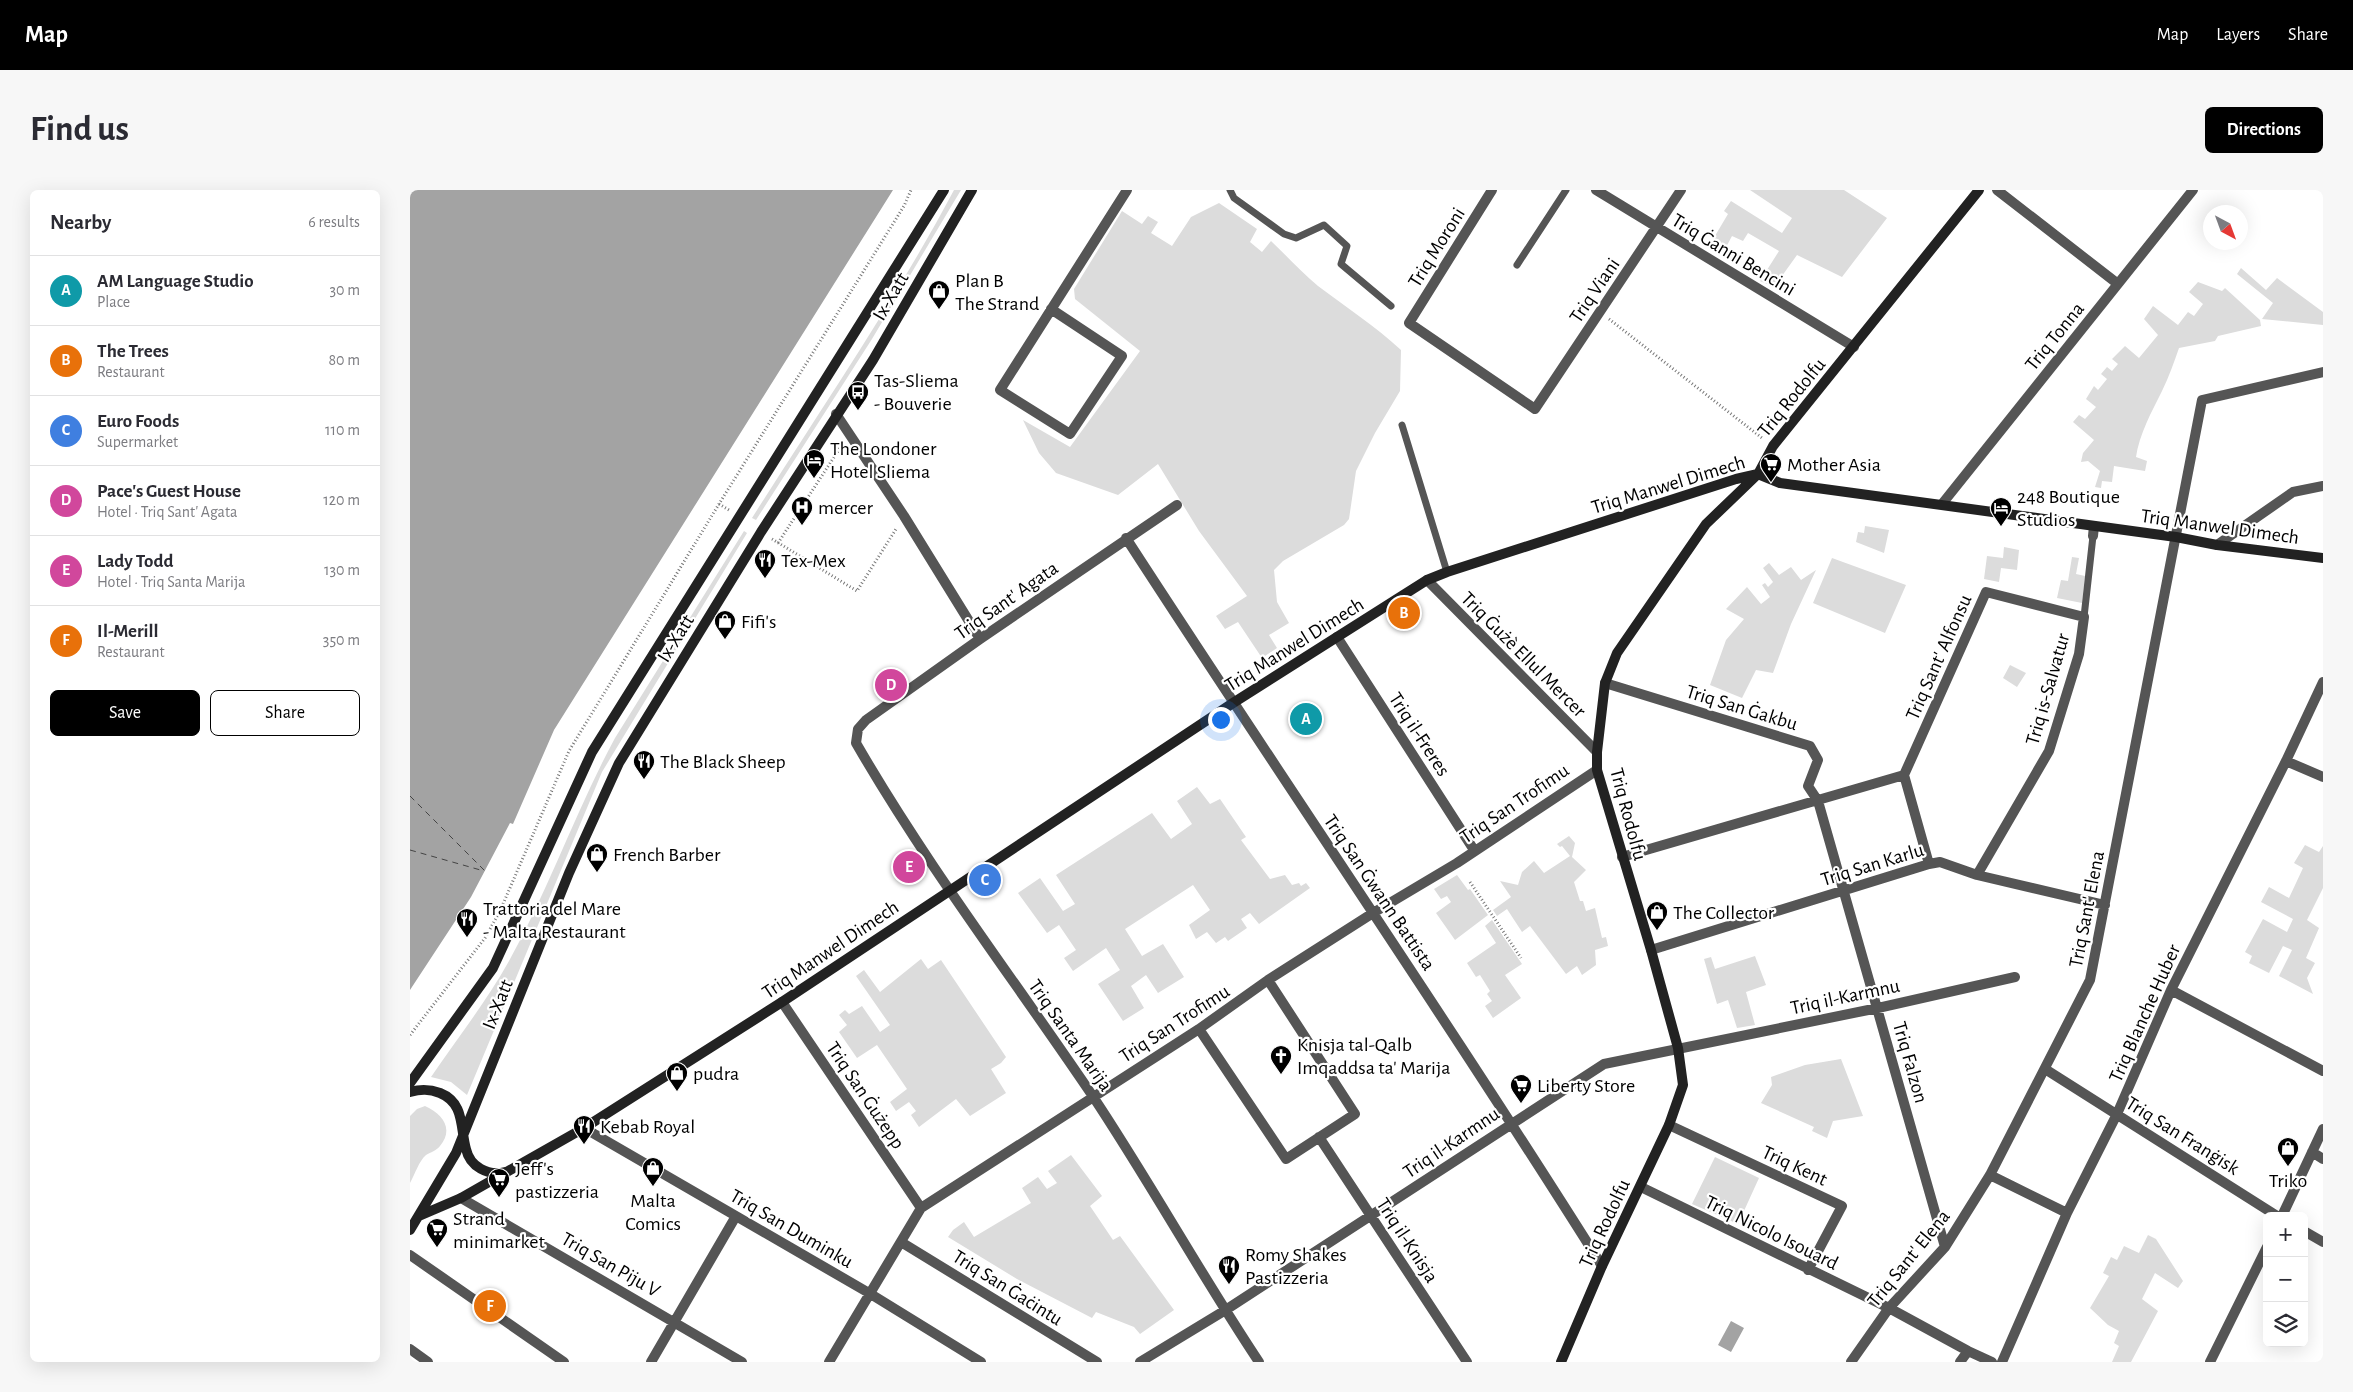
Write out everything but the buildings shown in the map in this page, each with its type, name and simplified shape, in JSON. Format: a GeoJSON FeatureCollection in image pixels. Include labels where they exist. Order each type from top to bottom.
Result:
{"type":"FeatureCollection","features":[{"type":"Feature","properties":{"kind":"street","name":"Ix-Xatt"},"geometry":{"type":"LineString","coordinates":[[410,1083],[492,968],[592,752],[944,190]]}},
{"type":"Feature","properties":{"kind":"street","name":"Ix-Xatt"},"geometry":{"type":"LineString","coordinates":[[410,1230],[456,1153],[569,873],[619,763],[836,414],[873,360],[972,190]]}},
{"type":"Feature","properties":{"kind":"street"},"geometry":{"type":"LineString","coordinates":[[1051,309],[1122,356],[1070,434],[1000,390],[1051,309],[1127,190]]}},
{"type":"Feature","properties":{"kind":"street","name":"Triq Moroni"},"geometry":{"type":"LineString","coordinates":[[1492,190],[1409,322],[1534,409]]}},
{"type":"Feature","properties":{"kind":"street","name":"Triq Ġanni Bencini"},"geometry":{"type":"LineString","coordinates":[[1596,190],[1854,347]]}},
{"type":"Feature","properties":{"kind":"street","name":"Triq Viani"},"geometry":{"type":"LineString","coordinates":[[1534,409],[1681,190]]}},
{"type":"Feature","properties":{"kind":"street","name":"Triq Rodolfu"},"geometry":{"type":"LineString","coordinates":[[1561,1362],[1602,1266],[1669,1125],[1683,1085],[1678,1048],[1597,770],[1597,752],[1605,683],[1617,653],[1706,524],[1758,474],[1773,446],[1979,190]]}},
{"type":"Feature","properties":{"kind":"street"},"geometry":{"type":"LineString","coordinates":[[1997,190],[2118,284]]}},
{"type":"Feature","properties":{"kind":"street","name":"Triq Tonna"},"geometry":{"type":"LineString","coordinates":[[1942,504],[2193,190]]}},
{"type":"Feature","properties":{"kind":"street","name":"Triq Sant' Elena"},"geometry":{"type":"LineString","coordinates":[[1852,1362],[1889,1308],[1944,1247],[1990,1174],[2090,980],[2202,400],[2323,372]]}},
{"type":"Feature","properties":{"kind":"street"},"geometry":{"type":"LineString","coordinates":[[836,414],[904,516],[980,639]]}},
{"type":"Feature","properties":{"kind":"street","name":"Triq Manwel Dimech"},"geometry":{"type":"LineString","coordinates":[[508,1172],[584,1128],[782,1002],[1233,703],[1427,580],[1447,572],[1685,494],[1736,478],[1758,474],[1780,483],[1942,504],[2093,531],[2176,537],[2217,545],[2323,558]]}},
{"type":"Feature","properties":{"kind":"street"},"geometry":{"type":"LineString","coordinates":[[2217,545],[2293,492],[2323,486]]}},
{"type":"Feature","properties":{"kind":"street","name":"Triq Sant' Agata"},"geometry":{"type":"LineString","coordinates":[[858,729],[866,720],[980,639],[1177,505]]}},
{"type":"Feature","properties":{"kind":"street","name":"Triq San Ġwann Battista"},"geometry":{"type":"LineString","coordinates":[[1126,538],[1233,703],[1512,1122],[1602,1266]]}},
{"type":"Feature","properties":{"kind":"street","name":"Triq Ġużè Ellul Mercer"},"geometry":{"type":"LineString","coordinates":[[1427,580],[1597,752]]}},
{"type":"Feature","properties":{"kind":"street","name":"Triq Sant' Alfonsu"},"geometry":{"type":"LineString","coordinates":[[1904,775],[1986,592],[2084,617]]}},
{"type":"Feature","properties":{"kind":"street","name":"Triq is-Salvatur"},"geometry":{"type":"LineString","coordinates":[[1977,875],[2049,751],[2079,654],[2084,617]]}},
{"type":"Feature","properties":{"kind":"street","name":"Triq il-Freres"},"geometry":{"type":"LineString","coordinates":[[1337,637],[1474,850]]}},
{"type":"Feature","properties":{"kind":"street","name":"Triq Blanche Huber"},"geometry":{"type":"LineString","coordinates":[[2002,1362],[2067,1213],[2118,1114],[2171,990],[2286,761],[2323,682]]}},
{"type":"Feature","properties":{"kind":"street","name":"Triq San Ġakbu"},"geometry":{"type":"LineString","coordinates":[[1605,683],[1810,746],[1818,760],[1808,786],[1818,801]]}},
{"type":"Feature","properties":{"kind":"street","name":"Triq Santa Marija"},"geometry":{"type":"LineString","coordinates":[[858,729],[856,743],[859,748],[949,890],[1093,1096],[1224,1311],[1259,1362]]}},
{"type":"Feature","properties":{"kind":"street"},"geometry":{"type":"LineString","coordinates":[[2286,761],[2323,777]]}},
{"type":"Feature","properties":{"kind":"street","name":"Triq San Trofimu"},"geometry":{"type":"LineString","coordinates":[[828,1362],[921,1208],[1199,1029],[1268,980],[1456,863],[1597,770]]}},
{"type":"Feature","properties":{"kind":"street"},"geometry":{"type":"LineString","coordinates":[[1622,857],[1904,775],[1929,864]]}},
{"type":"Feature","properties":{"kind":"street","name":"Triq Falzon"},"geometry":{"type":"LineString","coordinates":[[1818,801],[1944,1247]]}},
{"type":"Feature","properties":{"kind":"street","name":"Triq San Karlu"},"geometry":{"type":"LineString","coordinates":[[1651,950],[1940,862],[1977,875],[2105,905]]}},
{"type":"Feature","properties":{"kind":"street","name":"Triq il-Karmnu"},"geometry":{"type":"LineString","coordinates":[[1140,1362],[1224,1311],[1372,1216],[1512,1122],[1604,1064],[1878,1008],[2015,977]]}},
{"type":"Feature","properties":{"kind":"street"},"geometry":{"type":"LineString","coordinates":[[1199,1029],[1286,1159],[1355,1114],[1268,980]]}},
{"type":"Feature","properties":{"kind":"street"},"geometry":{"type":"LineString","coordinates":[[2171,990],[2323,1071]]}},
{"type":"Feature","properties":{"kind":"street","name":"Triq San Ġużepp"},"geometry":{"type":"LineString","coordinates":[[782,1002],[921,1208]]}},
{"type":"Feature","properties":{"kind":"street","name":"Triq San Franġisk"},"geometry":{"type":"LineString","coordinates":[[2045,1069],[2271,1212]]}},
{"type":"Feature","properties":{"kind":"street"},"geometry":{"type":"LineString","coordinates":[[410,1092],[432,1090],[444,1094],[460,1112],[466,1150],[470,1159],[487,1172],[498,1174],[508,1172]]}},
{"type":"Feature","properties":{"kind":"street","name":"Triq Kent"},"geometry":{"type":"LineString","coordinates":[[1669,1125],[1842,1206],[1808,1270]]}},
{"type":"Feature","properties":{"kind":"street","name":"Triq San Duminku"},"geometry":{"type":"LineString","coordinates":[[584,1128],[869,1293],[981,1362]]}},
{"type":"Feature","properties":{"kind":"street"},"geometry":{"type":"LineString","coordinates":[[2284,1212],[2323,1129]]}},
{"type":"Feature","properties":{"kind":"street","name":"Triq il-Knisja"},"geometry":{"type":"LineString","coordinates":[[1319,1137],[1467,1362]]}},
{"type":"Feature","properties":{"kind":"street"},"geometry":{"type":"LineString","coordinates":[[2312,1152],[2323,1159]]}},
{"type":"Feature","properties":{"kind":"street"},"geometry":{"type":"LineString","coordinates":[[419,1216],[461,1198],[508,1172]]}},
{"type":"Feature","properties":{"kind":"street"},"geometry":{"type":"LineString","coordinates":[[1990,1174],[2067,1213]]}},
{"type":"Feature","properties":{"kind":"street","name":"Triq Nicolo Isouard"},"geometry":{"type":"LineString","coordinates":[[1641,1187],[1889,1308],[1992,1362]]}},
{"type":"Feature","properties":{"kind":"street","name":"Triq San Piju V"},"geometry":{"type":"LineString","coordinates":[[461,1198],[675,1321],[742,1362]]}},
{"type":"Feature","properties":{"kind":"street"},"geometry":{"type":"LineString","coordinates":[[651,1362],[736,1216]]}},
{"type":"Feature","properties":{"kind":"street"},"geometry":{"type":"LineString","coordinates":[[2308,1233],[2323,1242]]}},
{"type":"Feature","properties":{"kind":"street","name":"Triq San Ġaċintu"},"geometry":{"type":"LineString","coordinates":[[901,1242],[1097,1362]]}},
{"type":"Feature","properties":{"kind":"street"},"geometry":{"type":"LineString","coordinates":[[2210,1362],[2263,1254]]}},
{"type":"Feature","properties":{"kind":"street"},"geometry":{"type":"LineString","coordinates":[[410,1255],[564,1362]]}},
{"type":"Feature","properties":{"kind":"street"},"geometry":{"type":"LineString","coordinates":[[410,1349],[428,1362]]}},
{"type":"Feature","properties":{"kind":"street"},"geometry":{"type":"LineString","coordinates":[[1960,1362],[1968,1351]]}},
{"type":"Feature","properties":{"kind":"lane"},"geometry":{"type":"LineString","coordinates":[[1230,190],[1234,198],[1284,234],[1296,238],[1324,225],[1347,246],[1341,264],[1391,306]]}},
{"type":"Feature","properties":{"kind":"lane"},"geometry":{"type":"LineString","coordinates":[[1516,265],[1566,190]]}},
{"type":"Feature","properties":{"kind":"lane"},"geometry":{"type":"LineString","coordinates":[[1402,425],[1447,572]]}},
{"type":"Feature","properties":{"kind":"lane","name":"Triq is-Salvatur"},"geometry":{"type":"LineString","coordinates":[[2084,617],[2093,531]]}},
{"type":"Feature","properties":{"kind":"path"},"geometry":{"type":"LineString","coordinates":[[410,1035],[485,938],[500,911],[570,750],[719,504],[904,206],[911,190]]}},
{"type":"Feature","properties":{"kind":"path"},"geometry":{"type":"LineString","coordinates":[[1600,312],[1773,446]]}},
{"type":"Feature","properties":{"kind":"path"},"geometry":{"type":"LineString","coordinates":[[778,543],[849,434]]}},
{"type":"Feature","properties":{"kind":"path"},"geometry":{"type":"LineString","coordinates":[[768,536],[857,591],[894,532]]}},
{"type":"Feature","properties":{"kind":"path"},"geometry":{"type":"LineString","coordinates":[[1470,882],[1521,958]]}},
{"type":"Feature","properties":{"kind":"shaded area"},"geometry":{"type":"Polygon","coordinates":[[[410,190],[893,190],[554,730],[513,824],[510,823],[471,897],[410,990],[410,190]]]}},
{"type":"Feature","properties":{"kind":"shaded area"},"geometry":{"type":"Polygon","coordinates":[[[954,190],[961,190],[872,339],[756,520],[752,518],[882,315],[954,190]]]}},
{"type":"Feature","properties":{"kind":"shaded area"},"geometry":{"type":"Polygon","coordinates":[[[1750,190],[1844,190],[1887,218],[1842,277],[1797,255],[1774,287],[1760,281],[1779,251],[1748,233],[1743,241],[1732,236],[1724,251],[1709,246],[1728,214],[1724,211],[1731,201],[1782,233],[1792,218],[1750,190]]]}},
{"type":"Feature","properties":{"kind":"shaded area"},"geometry":{"type":"Polygon","coordinates":[[[1219,203],[1257,229],[1250,242],[1262,252],[1271,241],[1318,286],[1401,350],[1400,391],[1375,433],[1356,471],[1349,519],[1344,525],[1283,561],[1274,570],[1277,602],[1289,623],[1269,635],[1277,648],[1262,658],[1238,622],[1225,629],[1216,616],[1247,596],[1199,531],[1158,464],[1118,495],[1056,473],[1039,453],[1023,420],[1070,447],[1140,351],[1075,299],[1074,289],[1122,211],[1142,224],[1148,216],[1158,222],[1151,233],[1172,246],[1191,217],[1219,203]]]}},
{"type":"Feature","properties":{"kind":"shaded area"},"geometry":{"type":"Polygon","coordinates":[[[2241,268],[2266,290],[2277,278],[2323,312],[2323,325],[2262,319],[2273,303],[2237,274],[2241,268]]]}},
{"type":"Feature","properties":{"kind":"shaded area"},"geometry":{"type":"Polygon","coordinates":[[[2198,282],[2222,291],[2225,288],[2260,320],[2261,326],[2218,336],[2215,341],[2179,348],[2140,440],[2136,457],[2147,461],[2145,471],[2114,466],[2112,482],[2102,481],[2101,488],[2095,487],[2100,471],[2088,461],[2081,462],[2083,453],[2094,440],[2073,422],[2079,415],[2085,419],[2096,407],[2086,399],[2094,386],[2098,390],[2107,379],[2101,374],[2107,367],[2112,371],[2118,364],[2112,359],[2125,346],[2139,358],[2158,335],[2144,319],[2153,306],[2178,325],[2188,312],[2194,316],[2203,304],[2189,292],[2198,282]]]}},
{"type":"Feature","properties":{"kind":"shaded area"},"geometry":{"type":"Polygon","coordinates":[[[1865,526],[1889,530],[1884,553],[1856,542],[1858,532],[1864,533],[1865,526]]]}},
{"type":"Feature","properties":{"kind":"shaded area"},"geometry":{"type":"Polygon","coordinates":[[[744,531],[747,533],[602,772],[467,1095],[451,1082],[431,1077],[481,1006],[509,961],[537,906],[615,738],[744,531]]]}},
{"type":"Feature","properties":{"kind":"shaded area"},"geometry":{"type":"Polygon","coordinates":[[[2004,547],[2019,550],[2017,570],[2001,568],[1999,582],[1984,579],[1987,556],[2003,558],[2004,547]]]}},
{"type":"Feature","properties":{"kind":"shaded area"},"geometry":{"type":"Polygon","coordinates":[[[2072,557],[2079,558],[2076,574],[2085,576],[2082,603],[2057,598],[2061,580],[2068,581],[2072,557]]]}},
{"type":"Feature","properties":{"kind":"shaded area"},"geometry":{"type":"Polygon","coordinates":[[[1832,558],[1906,585],[1885,633],[1813,603],[1832,558]]]}},
{"type":"Feature","properties":{"kind":"shaded area"},"geometry":{"type":"Polygon","coordinates":[[[1769,563],[1779,575],[1791,567],[1801,580],[1816,570],[1791,624],[1773,673],[1756,670],[1742,698],[1710,685],[1726,640],[1744,619],[1726,609],[1747,587],[1761,604],[1770,597],[1762,585],[1765,583],[1768,587],[1773,582],[1763,568],[1769,563]]]}},
{"type":"Feature","properties":{"kind":"shaded area"},"geometry":{"type":"Polygon","coordinates":[[[2010,665],[2026,673],[2017,687],[2003,678],[2010,665]]]}},
{"type":"Feature","properties":{"kind":"shaded area"},"geometry":{"type":"Polygon","coordinates":[[[1197,787],[1210,804],[1220,799],[1246,837],[1241,840],[1270,879],[1285,875],[1292,885],[1299,883],[1301,886],[1306,883],[1310,888],[1259,924],[1250,913],[1241,919],[1247,928],[1228,941],[1225,937],[1216,943],[1207,932],[1196,939],[1189,925],[1210,910],[1193,885],[1125,929],[1142,956],[1163,944],[1184,977],[1158,993],[1146,975],[1131,986],[1144,1008],[1123,1021],[1098,984],[1120,970],[1106,948],[1073,971],[1064,958],[1076,950],[1059,925],[1047,933],[1018,893],[1040,878],[1063,911],[1075,904],[1056,875],[1152,813],[1171,839],[1192,824],[1177,801],[1197,787]]]}},
{"type":"Feature","properties":{"kind":"shaded area"},"geometry":{"type":"Polygon","coordinates":[[[1569,836],[1575,843],[1572,857],[1586,870],[1574,882],[1580,901],[1583,901],[1586,911],[1595,908],[1602,938],[1606,937],[1608,946],[1595,950],[1596,965],[1582,975],[1577,966],[1566,974],[1530,926],[1522,932],[1507,909],[1497,916],[1493,910],[1511,897],[1500,881],[1518,885],[1522,872],[1534,861],[1544,873],[1570,856],[1562,846],[1560,847],[1557,844],[1569,836]]]}},
{"type":"Feature","properties":{"kind":"shaded area"},"geometry":{"type":"Polygon","coordinates":[[[2305,845],[2319,852],[2323,846],[2323,888],[2307,920],[2319,928],[2306,958],[2315,963],[2307,978],[2313,994],[2279,976],[2292,950],[2283,946],[2269,973],[2249,963],[2252,956],[2245,952],[2263,919],[2287,932],[2293,919],[2261,902],[2269,887],[2289,898],[2303,868],[2294,863],[2305,845]]]}},
{"type":"Feature","properties":{"kind":"shaded area"},"geometry":{"type":"Polygon","coordinates":[[[1457,875],[1468,890],[1470,889],[1488,915],[1455,940],[1436,913],[1451,902],[1447,896],[1441,899],[1434,889],[1457,875]]]}},
{"type":"Feature","properties":{"kind":"shaded area"},"geometry":{"type":"Polygon","coordinates":[[[1492,920],[1522,964],[1505,975],[1521,998],[1493,1018],[1485,1006],[1492,1001],[1487,994],[1490,991],[1480,975],[1476,977],[1467,963],[1496,943],[1485,926],[1492,920]]]}},
{"type":"Feature","properties":{"kind":"shaded area"},"geometry":{"type":"Polygon","coordinates":[[[1755,956],[1766,985],[1746,992],[1755,1025],[1737,1028],[1728,1000],[1717,1004],[1704,959],[1711,957],[1715,969],[1755,956]]]}},
{"type":"Feature","properties":{"kind":"shaded area"},"geometry":{"type":"Polygon","coordinates":[[[921,959],[928,969],[941,960],[1006,1057],[1001,1063],[991,1069],[1006,1093],[970,1116],[956,1099],[919,1127],[911,1115],[916,1111],[909,1102],[896,1111],[890,1102],[907,1089],[877,1045],[857,1058],[839,1032],[847,1025],[839,1015],[845,1010],[849,1014],[862,1006],[880,1032],[890,1025],[856,976],[864,970],[880,992],[921,959]]]}},
{"type":"Feature","properties":{"kind":"shaded area"},"geometry":{"type":"Polygon","coordinates":[[[1841,1059],[1863,1116],[1833,1121],[1827,1138],[1812,1131],[1814,1127],[1761,1103],[1772,1085],[1771,1077],[1805,1065],[1841,1059]]]}},
{"type":"Feature","properties":{"kind":"shaded area"},"geometry":{"type":"Polygon","coordinates":[[[425,1106],[437,1113],[441,1118],[446,1128],[446,1134],[438,1148],[426,1155],[419,1164],[410,1183],[410,1116],[417,1109],[425,1106]]]}},
{"type":"Feature","properties":{"kind":"shaded area"},"geometry":{"type":"Polygon","coordinates":[[[1071,1155],[1102,1196],[1090,1206],[1113,1240],[1120,1236],[1174,1310],[1140,1334],[1134,1327],[1096,1312],[1092,1318],[1017,1279],[948,1237],[953,1230],[964,1222],[974,1237],[1031,1203],[1022,1188],[1038,1177],[1047,1189],[1057,1183],[1048,1171],[1071,1155]]]}},
{"type":"Feature","properties":{"kind":"shaded area"},"geometry":{"type":"Polygon","coordinates":[[[1715,1157],[1759,1178],[1738,1224],[1692,1204],[1715,1157]]]}},
{"type":"Feature","properties":{"kind":"shaded area"},"geometry":{"type":"Polygon","coordinates":[[[2148,1235],[2156,1239],[2183,1281],[2178,1288],[2155,1273],[2142,1299],[2158,1311],[2131,1362],[2112,1362],[2119,1346],[2114,1343],[2119,1331],[2108,1325],[2090,1308],[2109,1276],[2103,1273],[2111,1257],[2117,1260],[2124,1246],[2139,1253],[2148,1235]]]}},
{"type":"Feature","properties":{"kind":"shaded area"},"geometry":{"type":"Polygon","coordinates":[[[1731,1321],[1744,1328],[1731,1352],[1718,1345],[1731,1321]]]}},
{"type":"Feature","properties":{"kind":"ferry route"},"geometry":{"type":"LineString","coordinates":[[410,796],[485,871]]}},
{"type":"Feature","properties":{"kind":"ferry route"},"geometry":{"type":"LineString","coordinates":[[410,850],[484,871]]}},
{"type":"Feature","properties":{"kind":"place","name":"Plan B The Strand"},"geometry":{"type":"Point","coordinates":[939,310]}},
{"type":"Feature","properties":{"kind":"place","name":"Tas-Sliema - Bouverie"},"geometry":{"type":"Point","coordinates":[858,411]}},
{"type":"Feature","properties":{"kind":"place","name":"The Londoner Hotel Sliema"},"geometry":{"type":"Point","coordinates":[814,479]}},
{"type":"Feature","properties":{"kind":"place","name":"Mother Asia"},"geometry":{"type":"Point","coordinates":[1771,483]}},
{"type":"Feature","properties":{"kind":"place","name":"mercer"},"geometry":{"type":"Point","coordinates":[802,526]}},
{"type":"Feature","properties":{"kind":"place","name":"248 Boutique Studios"},"geometry":{"type":"Point","coordinates":[2001,527]}},
{"type":"Feature","properties":{"kind":"place","name":"Tex-Mex"},"geometry":{"type":"Point","coordinates":[765,579]}},
{"type":"Feature","properties":{"kind":"place","name":"The Trees"},"geometry":{"type":"Point","coordinates":[1404,613]}},
{"type":"Feature","properties":{"kind":"place","name":"Fifi's"},"geometry":{"type":"Point","coordinates":[725,640]}},
{"type":"Feature","properties":{"kind":"place","name":"Pace's Guest House"},"geometry":{"type":"Point","coordinates":[891,685]}},
{"type":"Feature","properties":{"kind":"place","name":"AM Language Studio"},"geometry":{"type":"Point","coordinates":[1306,719]}},
{"type":"Feature","properties":{"kind":"place","name":"The Black Sheep"},"geometry":{"type":"Point","coordinates":[644,780]}},
{"type":"Feature","properties":{"kind":"place","name":"Lady Todd"},"geometry":{"type":"Point","coordinates":[909,867]}},
{"type":"Feature","properties":{"kind":"place","name":"French Barber"},"geometry":{"type":"Point","coordinates":[597,873]}},
{"type":"Feature","properties":{"kind":"place","name":"Euro Foods"},"geometry":{"type":"Point","coordinates":[985,880]}},
{"type":"Feature","properties":{"kind":"place","name":"The Collector"},"geometry":{"type":"Point","coordinates":[1657,931]}},
{"type":"Feature","properties":{"kind":"place","name":"Trattoria del Mare - Malta Restaurant"},"geometry":{"type":"Point","coordinates":[467,938]}},
{"type":"Feature","properties":{"kind":"place","name":"Knisja tal-Qalb Imqaddsa ta' Marija"},"geometry":{"type":"Point","coordinates":[1281,1075]}},
{"type":"Feature","properties":{"kind":"place","name":"pudra"},"geometry":{"type":"Point","coordinates":[677,1092]}},
{"type":"Feature","properties":{"kind":"place","name":"Liberty Store"},"geometry":{"type":"Point","coordinates":[1521,1104]}},
{"type":"Feature","properties":{"kind":"place","name":"Kebab Royal"},"geometry":{"type":"Point","coordinates":[584,1145]}},
{"type":"Feature","properties":{"kind":"place","name":"Triko"},"geometry":{"type":"Point","coordinates":[2288,1167]}},
{"type":"Feature","properties":{"kind":"place","name":"Malta Comics"},"geometry":{"type":"Point","coordinates":[653,1187]}},
{"type":"Feature","properties":{"kind":"place","name":"Jeff's pastizzeria"},"geometry":{"type":"Point","coordinates":[499,1198]}},
{"type":"Feature","properties":{"kind":"place","name":"Strand minimarket"},"geometry":{"type":"Point","coordinates":[437,1248]}},
{"type":"Feature","properties":{"kind":"place","name":"Romy Shakes Pastizzeria"},"geometry":{"type":"Point","coordinates":[1229,1285]}},
{"type":"Feature","properties":{"kind":"place","name":"Il-Merill"},"geometry":{"type":"Point","coordinates":[490,1306]}}]}
